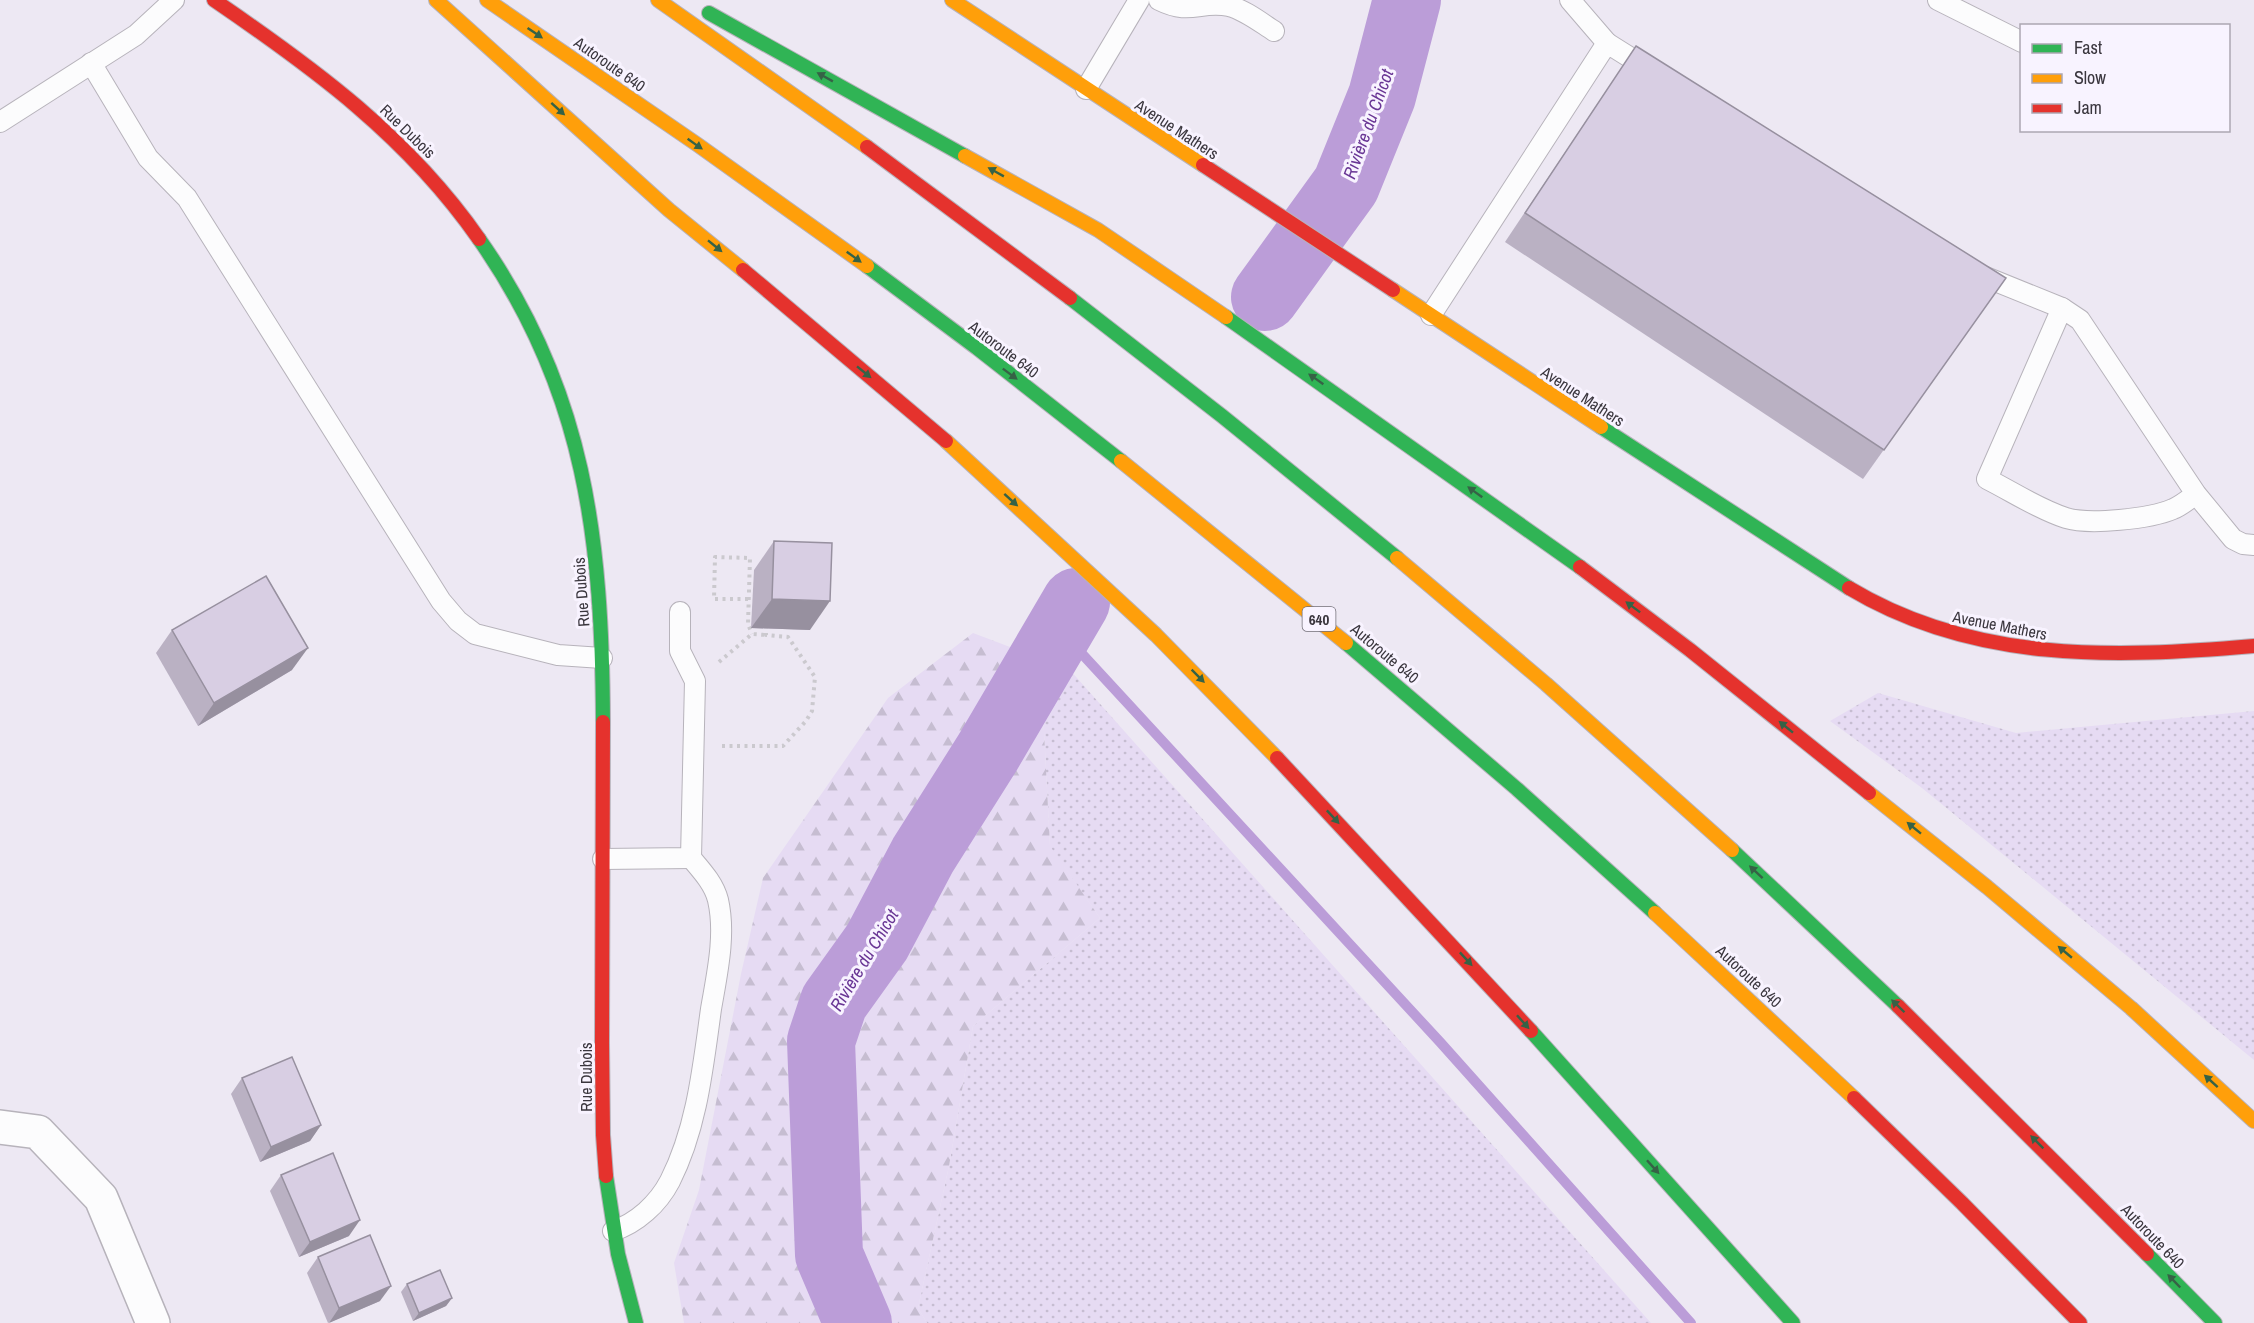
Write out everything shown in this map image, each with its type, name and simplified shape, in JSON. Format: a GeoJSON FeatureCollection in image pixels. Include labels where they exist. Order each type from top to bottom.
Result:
{"type":"FeatureCollection","features":[{"type":"Feature","properties":{"kind":"main road","name":"Rue Dubois"},"geometry":{"type":"LineString","coordinates":[[214,0],[297,57],[362,110],[417,162],[466,219],[491,254],[512,288],[549,365],[582,471],[594,546],[602,658],[603,1135],[607,1191],[613,1231],[636,1323]]}},
{"type":"Feature","properties":{"kind":"main road"},"geometry":{"type":"LineString","coordinates":[[436,0],[669,210],[961,454],[1156,635],[1276,757],[1484,979],[1793,1323]]}},
{"type":"Feature","properties":{"kind":"main road","name":"Autoroute 640"},"geometry":{"type":"LineString","coordinates":[[487,0],[736,172],[909,296],[1139,473],[1325,625],[1482,757],[1681,935],[1833,1077],[2080,1323]]}},
{"type":"Feature","properties":{"kind":"main road","name":"Autoroute 640"},"geometry":{"type":"LineString","coordinates":[[658,0],[866,146],[1102,322],[1315,490],[1547,684],[1695,816],[1881,990],[1991,1096],[2215,1323]]}},
{"type":"Feature","properties":{"kind":"main road","name":"Avenue Mathers"},"geometry":{"type":"LineString","coordinates":[[952,0],[1817,569],[1884,607],[1913,621],[1992,642],[2037,650],[2081,654],[2140,654],[2254,646]]}},
{"type":"Feature","properties":{"kind":"main road"},"geometry":{"type":"LineString","coordinates":[[696,6],[1098,230],[1216,308],[1546,542],[1690,650],[1987,887],[2123,1001],[2254,1120]]}},
{"type":"Feature","properties":{"kind":"street"},"geometry":{"type":"LineString","coordinates":[[0,1127],[38,1132],[101,1198],[153,1323]]}},
{"type":"Feature","properties":{"kind":"lane"},"geometry":{"type":"LineString","coordinates":[[0,122],[136,35],[174,0]]}},
{"type":"Feature","properties":{"kind":"lane"},"geometry":{"type":"LineString","coordinates":[[1086,89],[1139,0]]}},
{"type":"Feature","properties":{"kind":"lane"},"geometry":{"type":"LineString","coordinates":[[1159,0],[1184,9],[1218,2],[1242,11],[1274,31]]}},
{"type":"Feature","properties":{"kind":"lane"},"geometry":{"type":"LineString","coordinates":[[1570,0],[1607,43],[1664,79]]}},
{"type":"Feature","properties":{"kind":"lane"},"geometry":{"type":"LineString","coordinates":[[1938,0],[2020,41]]}},
{"type":"Feature","properties":{"kind":"lane"},"geometry":{"type":"LineString","coordinates":[[1431,315],[1607,43]]}},
{"type":"Feature","properties":{"kind":"lane"},"geometry":{"type":"LineString","coordinates":[[91,63],[148,158],[187,198],[441,601],[458,621],[475,634],[495,640],[558,655],[602,658]]}},
{"type":"Feature","properties":{"kind":"lane"},"geometry":{"type":"LineString","coordinates":[[1965,266],[1974,272],[2062,308],[2080,320],[2196,494],[2233,539],[2254,545]]}},
{"type":"Feature","properties":{"kind":"lane"},"geometry":{"type":"LineString","coordinates":[[2062,308],[1986,479],[2069,519],[2099,522],[2150,515],[2173,509],[2196,494]]}},
{"type":"Feature","properties":{"kind":"lane"},"geometry":{"type":"LineString","coordinates":[[613,1231],[624,1228],[637,1220],[656,1202],[669,1182],[685,1145],[700,1086],[718,967],[720,916],[717,898],[706,876],[691,858],[695,681],[680,651],[680,612]]}},
{"type":"Feature","properties":{"kind":"lane"},"geometry":{"type":"LineString","coordinates":[[603,859],[691,858]]}},
{"type":"Feature","properties":{"kind":"path"},"geometry":{"type":"LineString","coordinates":[[748,599],[714,598],[715,557],[750,558],[748,624],[752,634]]}},
{"type":"Feature","properties":{"kind":"path"},"geometry":{"type":"LineString","coordinates":[[766,628],[766,636]]}},
{"type":"Feature","properties":{"kind":"path"},"geometry":{"type":"LineString","coordinates":[[695,681],[752,634],[788,637],[812,669],[815,677],[812,711],[783,746],[749,747]]}},
{"type":"Feature","properties":{"kind":"green space"},"geometry":{"type":"Polygon","coordinates":[[[973,633],[1069,669],[1043,712],[1050,846],[1100,918],[973,1026],[949,1166],[918,1308],[927,1323],[684,1323],[674,1263],[699,1190],[741,974],[763,878],[888,698],[973,633]]]}},
{"type":"Feature","properties":{"kind":"green space"},"geometry":{"type":"Polygon","coordinates":[[[1069,669],[1651,1323],[927,1323],[918,1308],[949,1166],[973,1026],[1100,918],[1050,847],[1043,712],[1069,669]]]}},
{"type":"Feature","properties":{"kind":"green space"},"geometry":{"type":"Polygon","coordinates":[[[1878,693],[2016,733],[2254,711],[2254,1060],[1922,788],[1830,721],[1878,693]]]}},
{"type":"Feature","properties":{"kind":"building"},"geometry":{"type":"Polygon","coordinates":[[[1636,46],[2006,278],[1884,450],[1525,213],[1636,46]]]}},
{"type":"Feature","properties":{"kind":"building"},"geometry":{"type":"Polygon","coordinates":[[[774,541],[832,543],[830,601],[772,599],[774,541]]]}},
{"type":"Feature","properties":{"kind":"building"},"geometry":{"type":"Polygon","coordinates":[[[266,576],[308,648],[214,703],[172,630],[266,576]]]}},
{"type":"Feature","properties":{"kind":"building"},"geometry":{"type":"Polygon","coordinates":[[[292,1057],[321,1125],[271,1147],[242,1078],[292,1057]]]}},
{"type":"Feature","properties":{"kind":"building"},"geometry":{"type":"Polygon","coordinates":[[[333,1153],[360,1220],[310,1242],[281,1175],[333,1153]]]}},
{"type":"Feature","properties":{"kind":"building"},"geometry":{"type":"Polygon","coordinates":[[[370,1235],[391,1286],[339,1308],[318,1257],[370,1235]]]}},
{"type":"Feature","properties":{"kind":"building"},"geometry":{"type":"Polygon","coordinates":[[[440,1270],[452,1298],[419,1313],[407,1284],[440,1270]]]}},
{"type":"Feature","properties":{"kind":"waterway","name":"Rivière du Chicot"},"geometry":{"type":"LineString","coordinates":[[1265,297],[1346,185],[1382,96],[1407,0]]}},
{"type":"Feature","properties":{"kind":"waterway","name":"Rivière du Chicot"},"geometry":{"type":"LineString","coordinates":[[858,1323],[829,1255],[821,1041],[834,1002],[877,942],[923,855],[988,752],[1076,602]]}},
{"type":"Feature","properties":{"kind":"waterway"},"geometry":{"type":"LineString","coordinates":[[1060,630],[1440,1042],[1691,1323]]}},
{"type":"Feature","properties":{"kind":"traffic: fast"},"geometry":{"type":"LineString","coordinates":[[709,13],[965,156]]}},
{"type":"Feature","properties":{"kind":"traffic: fast"},"geometry":{"type":"LineString","coordinates":[[479,239],[515,296],[543,353],[565,411],[581,470],[592,530],[598,592],[603,722]]}},
{"type":"Feature","properties":{"kind":"traffic: fast"},"geometry":{"type":"LineString","coordinates":[[867,266],[977,348],[1121,461]]}},
{"type":"Feature","properties":{"kind":"traffic: fast"},"geometry":{"type":"LineString","coordinates":[[1070,298],[1222,416],[1397,558]]}},
{"type":"Feature","properties":{"kind":"traffic: fast"},"geometry":{"type":"LineString","coordinates":[[1226,317],[1580,567]]}},
{"type":"Feature","properties":{"kind":"traffic: fast"},"geometry":{"type":"LineString","coordinates":[[1601,427],[1849,588]]}},
{"type":"Feature","properties":{"kind":"traffic: fast"},"geometry":{"type":"LineString","coordinates":[[1346,643],[1517,789],[1655,913]]}},
{"type":"Feature","properties":{"kind":"traffic: fast"},"geometry":{"type":"LineString","coordinates":[[1732,850],[1898,1006]]}},
{"type":"Feature","properties":{"kind":"traffic: fast"},"geometry":{"type":"LineString","coordinates":[[1531,1031],[1793,1323]]}},
{"type":"Feature","properties":{"kind":"traffic: fast"},"geometry":{"type":"LineString","coordinates":[[606,1176],[618,1254],[636,1323]]}},
{"type":"Feature","properties":{"kind":"traffic: fast"},"geometry":{"type":"LineString","coordinates":[[2147,1254],[2215,1323]]}},
{"type":"Feature","properties":{"kind":"traffic: slow"},"geometry":{"type":"LineString","coordinates":[[436,0],[669,210],[743,270]]}},
{"type":"Feature","properties":{"kind":"traffic: slow"},"geometry":{"type":"LineString","coordinates":[[487,0],[698,145],[867,266]]}},
{"type":"Feature","properties":{"kind":"traffic: slow"},"geometry":{"type":"LineString","coordinates":[[658,0],[867,147]]}},
{"type":"Feature","properties":{"kind":"traffic: slow"},"geometry":{"type":"LineString","coordinates":[[952,0],[1203,165]]}},
{"type":"Feature","properties":{"kind":"traffic: slow"},"geometry":{"type":"LineString","coordinates":[[965,156],[1098,230],[1226,317]]}},
{"type":"Feature","properties":{"kind":"traffic: slow"},"geometry":{"type":"LineString","coordinates":[[1393,290],[1601,427]]}},
{"type":"Feature","properties":{"kind":"traffic: slow"},"geometry":{"type":"LineString","coordinates":[[946,441],[1156,635],[1277,758]]}},
{"type":"Feature","properties":{"kind":"traffic: slow"},"geometry":{"type":"LineString","coordinates":[[1121,461],[1346,643]]}},
{"type":"Feature","properties":{"kind":"traffic: slow"},"geometry":{"type":"LineString","coordinates":[[1397,558],[1546,684],[1732,850]]}},
{"type":"Feature","properties":{"kind":"traffic: slow"},"geometry":{"type":"LineString","coordinates":[[1869,793],[1987,887],[2131,1008],[2254,1121]]}},
{"type":"Feature","properties":{"kind":"traffic: slow"},"geometry":{"type":"LineString","coordinates":[[1655,913],[1854,1098]]}},
{"type":"Feature","properties":{"kind":"traffic: jam"},"geometry":{"type":"LineString","coordinates":[[214,0],[288,52],[358,107],[422,168],[479,239]]}},
{"type":"Feature","properties":{"kind":"traffic: jam"},"geometry":{"type":"LineString","coordinates":[[867,147],[1070,298]]}},
{"type":"Feature","properties":{"kind":"traffic: jam"},"geometry":{"type":"LineString","coordinates":[[1203,165],[1393,290]]}},
{"type":"Feature","properties":{"kind":"traffic: jam"},"geometry":{"type":"LineString","coordinates":[[743,270],[946,441]]}},
{"type":"Feature","properties":{"kind":"traffic: jam"},"geometry":{"type":"LineString","coordinates":[[1580,567],[1690,650],[1869,793]]}},
{"type":"Feature","properties":{"kind":"traffic: jam"},"geometry":{"type":"LineString","coordinates":[[1849,588],[1897,613],[1945,630],[1995,642],[2046,650],[2149,653],[2254,646]]}},
{"type":"Feature","properties":{"kind":"traffic: jam"},"geometry":{"type":"LineString","coordinates":[[603,722],[602,1043],[606,1176]]}},
{"type":"Feature","properties":{"kind":"traffic: jam"},"geometry":{"type":"LineString","coordinates":[[1277,758],[1531,1031]]}},
{"type":"Feature","properties":{"kind":"traffic: jam"},"geometry":{"type":"LineString","coordinates":[[1898,1006],[2147,1254]]}},
{"type":"Feature","properties":{"kind":"traffic: jam"},"geometry":{"type":"LineString","coordinates":[[1854,1098],[2080,1323]]}}]}
